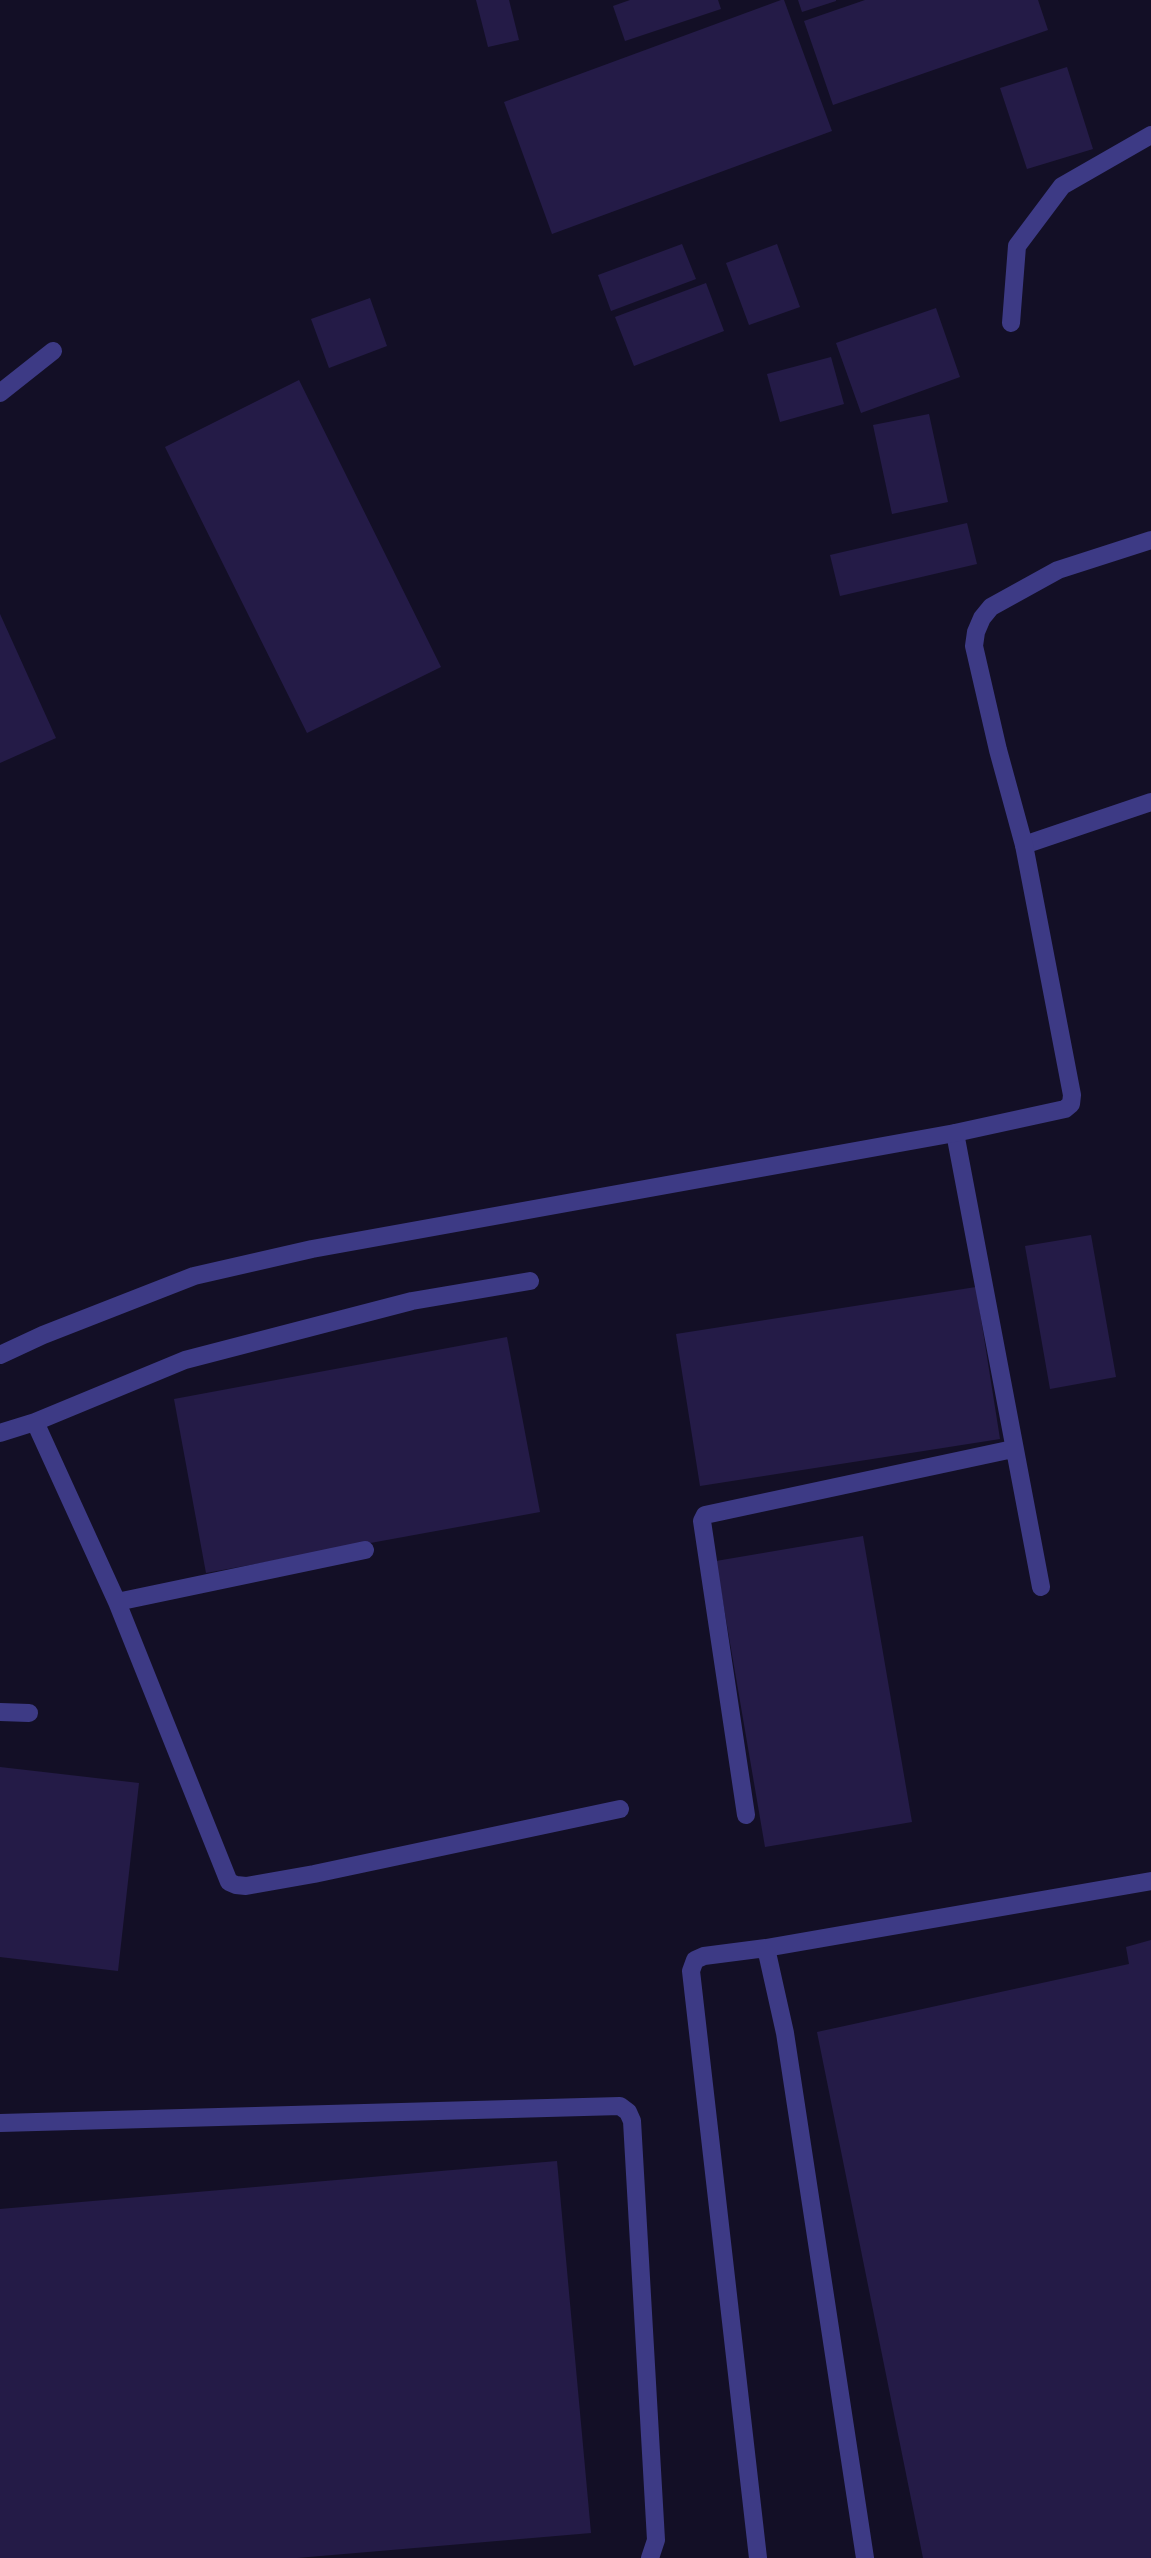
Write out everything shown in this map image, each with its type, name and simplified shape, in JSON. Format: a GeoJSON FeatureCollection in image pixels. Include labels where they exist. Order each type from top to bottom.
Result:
{"type":"FeatureCollection","features":[{"type":"Feature","properties":{"kind":"street"},"geometry":{"type":"LineString","coordinates":[[1011,323],[1017,246],[1062,186],[1151,135]]}},
{"type":"Feature","properties":{"kind":"street"},"geometry":{"type":"LineString","coordinates":[[0,393],[54,351]]}},
{"type":"Feature","properties":{"kind":"street"},"geometry":{"type":"LineString","coordinates":[[0,1355],[43,1335],[194,1276],[312,1249],[955,1133],[1065,1109],[1071,1104],[1072,1095],[1024,845],[974,646],[976,632],[991,607],[1058,570],[1151,540]]}},
{"type":"Feature","properties":{"kind":"street"},"geometry":{"type":"LineString","coordinates":[[1024,845],[1151,802]]}},
{"type":"Feature","properties":{"kind":"street"},"geometry":{"type":"LineString","coordinates":[[955,1133],[1041,1587]]}},
{"type":"Feature","properties":{"kind":"street"},"geometry":{"type":"LineString","coordinates":[[0,1433],[35,1422],[185,1360],[412,1301],[530,1281]]}},
{"type":"Feature","properties":{"kind":"street"},"geometry":{"type":"LineString","coordinates":[[35,1422],[117,1602],[229,1882],[236,1885],[314,1874],[620,1809]]}},
{"type":"Feature","properties":{"kind":"street"},"geometry":{"type":"LineString","coordinates":[[746,1815],[702,1521],[705,1515],[1013,1448]]}},
{"type":"Feature","properties":{"kind":"street"},"geometry":{"type":"LineString","coordinates":[[117,1602],[365,1550]]}},
{"type":"Feature","properties":{"kind":"street"},"geometry":{"type":"LineString","coordinates":[[0,1712],[29,1713]]}},
{"type":"Feature","properties":{"kind":"street"},"geometry":{"type":"LineString","coordinates":[[758,2558],[691,1971],[695,1960],[704,1956],[766,1948],[1151,1881]]}},
{"type":"Feature","properties":{"kind":"street"},"geometry":{"type":"LineString","coordinates":[[766,1948],[785,2033],[865,2558]]}},
{"type":"Feature","properties":{"kind":"street"},"geometry":{"type":"LineString","coordinates":[[0,2123],[620,2106],[628,2112],[632,2121],[656,2540],[650,2558]]}},
{"type":"Feature","properties":{"kind":"building"},"geometry":{"type":"Polygon","coordinates":[[[476,0],[509,0],[519,40],[488,47],[476,0]]]}},
{"type":"Feature","properties":{"kind":"building"},"geometry":{"type":"Polygon","coordinates":[[[630,0],[718,0],[721,9],[625,41],[613,6],[630,0]]]}},
{"type":"Feature","properties":{"kind":"building"},"geometry":{"type":"Polygon","coordinates":[[[784,0],[832,131],[552,234],[504,102],[784,0]]]}},
{"type":"Feature","properties":{"kind":"building"},"geometry":{"type":"Polygon","coordinates":[[[798,0],[836,0],[836,1],[802,12],[798,0]]]}},
{"type":"Feature","properties":{"kind":"building"},"geometry":{"type":"Polygon","coordinates":[[[865,0],[1038,0],[1048,30],[833,105],[804,21],[865,0]]]}},
{"type":"Feature","properties":{"kind":"building"},"geometry":{"type":"Polygon","coordinates":[[[1067,67],[1093,149],[1027,169],[1000,88],[1067,67]]]}},
{"type":"Feature","properties":{"kind":"building"},"geometry":{"type":"Polygon","coordinates":[[[682,244],[696,279],[611,311],[598,275],[682,244]]]}},
{"type":"Feature","properties":{"kind":"building"},"geometry":{"type":"Polygon","coordinates":[[[777,244],[800,307],[749,325],[726,263],[777,244]]]}},
{"type":"Feature","properties":{"kind":"building"},"geometry":{"type":"Polygon","coordinates":[[[706,283],[724,331],[634,366],[615,317],[706,283]]]}},
{"type":"Feature","properties":{"kind":"building"},"geometry":{"type":"Polygon","coordinates":[[[370,298],[387,346],[329,368],[311,319],[370,298]]]}},
{"type":"Feature","properties":{"kind":"building"},"geometry":{"type":"Polygon","coordinates":[[[936,308],[960,377],[861,413],[836,343],[936,308]]]}},
{"type":"Feature","properties":{"kind":"building"},"geometry":{"type":"Polygon","coordinates":[[[831,357],[844,404],[780,422],[767,374],[831,357]]]}},
{"type":"Feature","properties":{"kind":"building"},"geometry":{"type":"Polygon","coordinates":[[[299,380],[441,667],[307,733],[165,447],[299,380]]]}},
{"type":"Feature","properties":{"kind":"building"},"geometry":{"type":"Polygon","coordinates":[[[929,414],[948,502],[892,514],[873,425],[929,414]]]}},
{"type":"Feature","properties":{"kind":"building"},"geometry":{"type":"Polygon","coordinates":[[[967,523],[977,564],[840,596],[830,555],[967,523]]]}},
{"type":"Feature","properties":{"kind":"building"},"geometry":{"type":"Polygon","coordinates":[[[0,614],[56,738],[0,763],[0,614]]]}},
{"type":"Feature","properties":{"kind":"building"},"geometry":{"type":"Polygon","coordinates":[[[1091,1235],[1116,1377],[1050,1389],[1025,1246],[1091,1235]]]}},
{"type":"Feature","properties":{"kind":"building"},"geometry":{"type":"Polygon","coordinates":[[[976,1287],[1000,1439],[700,1486],[676,1334],[976,1287]]]}},
{"type":"Feature","properties":{"kind":"building"},"geometry":{"type":"Polygon","coordinates":[[[507,1337],[540,1512],[206,1573],[174,1399],[507,1337]]]}},
{"type":"Feature","properties":{"kind":"building"},"geometry":{"type":"Polygon","coordinates":[[[863,1536],[912,1822],[765,1847],[716,1561],[863,1536]]]}},
{"type":"Feature","properties":{"kind":"building"},"geometry":{"type":"Polygon","coordinates":[[[0,1767],[139,1783],[118,1971],[0,1957],[0,1767]]]}},
{"type":"Feature","properties":{"kind":"building"},"geometry":{"type":"Polygon","coordinates":[[[1151,1940],[1151,2558],[923,2558],[817,2032],[1129,1964],[1126,1947],[1151,1940]]]}},
{"type":"Feature","properties":{"kind":"building"},"geometry":{"type":"Polygon","coordinates":[[[557,2161],[591,2533],[297,2558],[0,2558],[0,2209],[557,2161]]]}}]}
